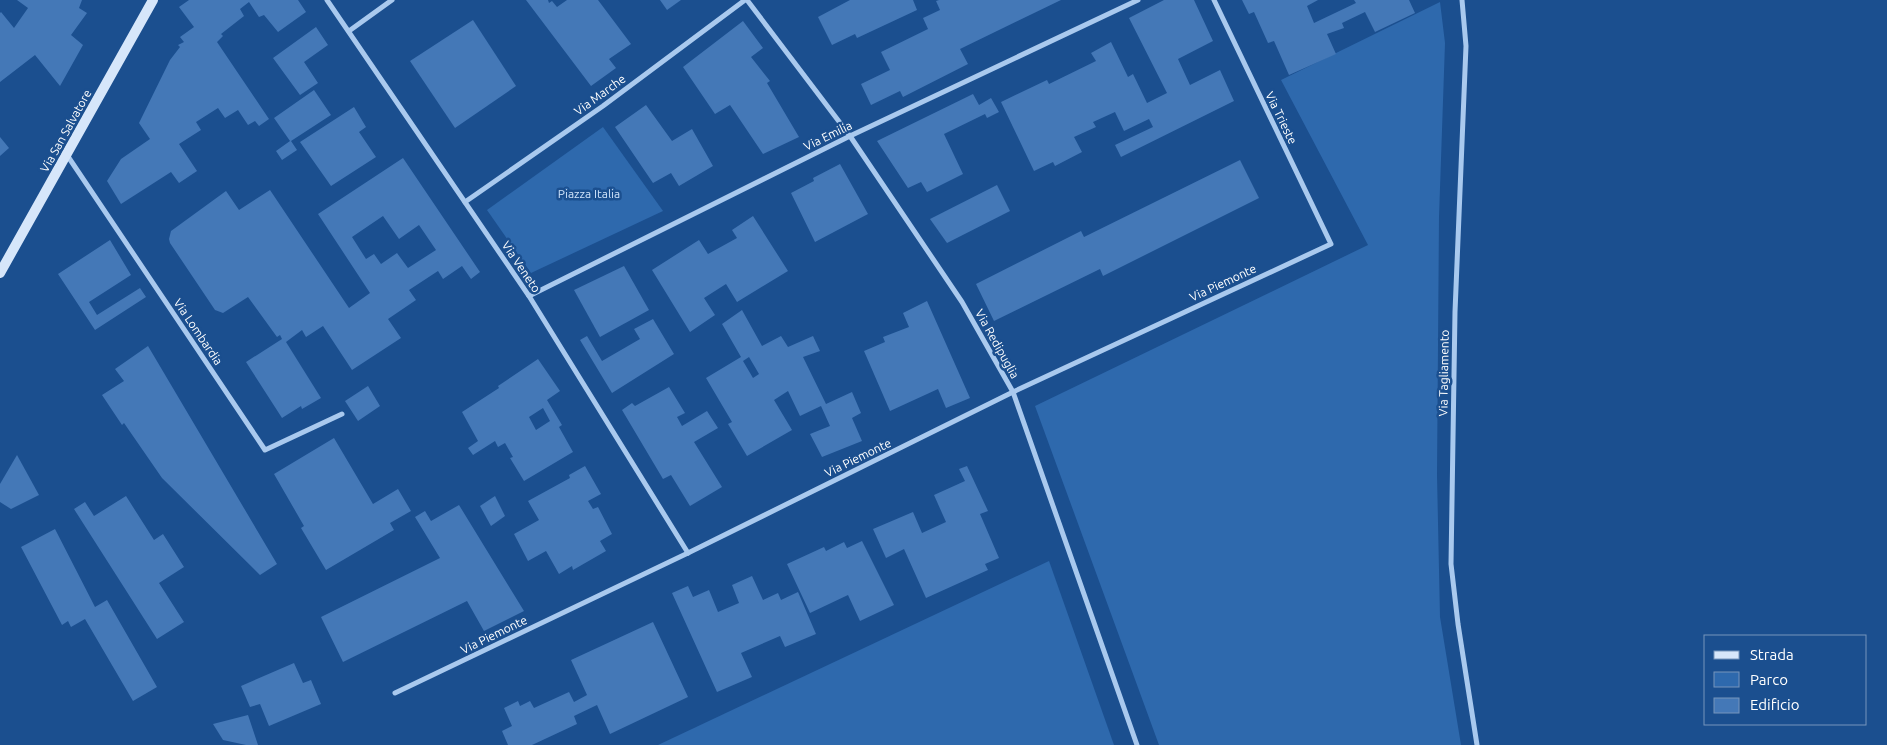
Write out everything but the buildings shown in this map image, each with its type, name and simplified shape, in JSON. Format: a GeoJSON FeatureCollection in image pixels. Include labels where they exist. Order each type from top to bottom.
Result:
{"type":"FeatureCollection","features":[{"type":"Feature","properties":{"kind":"street","name":"Via San Salvatore"},"geometry":{"type":"LineString","coordinates":[[0,273],[68,155],[153,0]]}},
{"type":"Feature","properties":{"kind":"street","name":"Via Veneto"},"geometry":{"type":"LineString","coordinates":[[327,0],[529,296],[688,553]]}},
{"type":"Feature","properties":{"kind":"street"},"geometry":{"type":"LineString","coordinates":[[348,31],[392,0]]}},
{"type":"Feature","properties":{"kind":"street","name":"Via Redipuglia"},"geometry":{"type":"LineString","coordinates":[[746,0],[850,136],[962,302],[1013,392],[1137,745]]}},
{"type":"Feature","properties":{"kind":"street","name":"Via Marche"},"geometry":{"type":"LineString","coordinates":[[465,202],[603,106],[746,0]]}},
{"type":"Feature","properties":{"kind":"street","name":"Via Emilia"},"geometry":{"type":"LineString","coordinates":[[529,296],[850,136],[1138,0]]}},
{"type":"Feature","properties":{"kind":"street","name":"Via Trieste"},"geometry":{"type":"LineString","coordinates":[[1214,0],[1331,244]]}},
{"type":"Feature","properties":{"kind":"street","name":"Via Tagliamento"},"geometry":{"type":"LineString","coordinates":[[1462,0],[1466,46],[1455,312],[1451,564],[1458,624],[1477,745]]}},
{"type":"Feature","properties":{"kind":"street","name":"Via Lombardia"},"geometry":{"type":"LineString","coordinates":[[68,155],[265,450],[342,414]]}},
{"type":"Feature","properties":{"kind":"street","name":"Via Piemonte"},"geometry":{"type":"LineString","coordinates":[[395,693],[688,553],[1013,392],[1331,244]]}},
{"type":"Feature","properties":{"kind":"green space"},"geometry":{"type":"Polygon","coordinates":[[[1440,2],[1445,43],[1439,217],[1437,475],[1440,617],[1461,745],[1159,745],[1035,406],[1368,245],[1281,80],[1440,2]]]}},
{"type":"Feature","properties":{"kind":"green space","name":"Piazza Italia"},"geometry":{"type":"Polygon","coordinates":[[[603,127],[663,211],[531,273],[487,210],[603,127]]]}},
{"type":"Feature","properties":{"kind":"green space"},"geometry":{"type":"Polygon","coordinates":[[[1049,561],[1114,745],[658,745],[1049,561]]]}}]}
